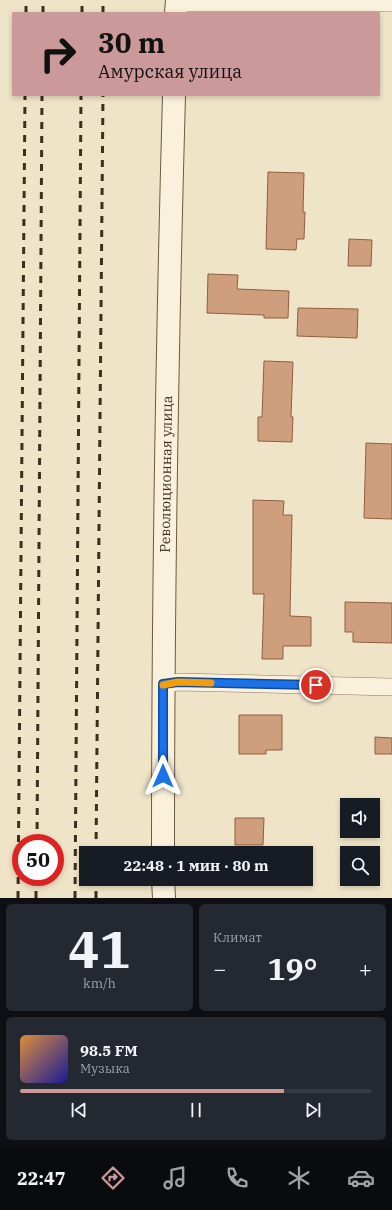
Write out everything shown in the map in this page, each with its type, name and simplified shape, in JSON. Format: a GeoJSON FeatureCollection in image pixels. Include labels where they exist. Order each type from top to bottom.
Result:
{"type":"FeatureCollection","features":[{"type":"Feature","properties":{"kind":"main road","name":"Революционная улица"},"geometry":{"type":"LineString","coordinates":[[163,846],[163,684],[167,326],[174,96]]}},
{"type":"Feature","properties":{"kind":"main road"},"geometry":{"type":"LineString","coordinates":[[164,886],[164,898]]}},
{"type":"Feature","properties":{"kind":"street"},"geometry":{"type":"LineString","coordinates":[[177,5],[392,3]]}},
{"type":"Feature","properties":{"kind":"street"},"geometry":{"type":"LineString","coordinates":[[163,684],[178,682],[392,687]]}},
{"type":"Feature","properties":{"kind":"building"},"geometry":{"type":"Polygon","coordinates":[[[268,172],[304,173],[304,239],[297,239],[296,250],[266,249],[268,172]]]}},
{"type":"Feature","properties":{"kind":"building"},"geometry":{"type":"Polygon","coordinates":[[[349,239],[372,240],[371,266],[348,266],[349,239]]]}},
{"type":"Feature","properties":{"kind":"building"},"geometry":{"type":"Polygon","coordinates":[[[208,274],[238,275],[237,289],[289,291],[288,318],[264,318],[264,315],[207,313],[208,274]]]}},
{"type":"Feature","properties":{"kind":"building"},"geometry":{"type":"Polygon","coordinates":[[[298,308],[358,309],[357,338],[297,336],[298,308]]]}},
{"type":"Feature","properties":{"kind":"building"},"geometry":{"type":"Polygon","coordinates":[[[264,361],[293,362],[291,417],[293,417],[292,442],[258,441],[258,417],[262,417],[264,361]]]}},
{"type":"Feature","properties":{"kind":"building"},"geometry":{"type":"Polygon","coordinates":[[[366,443],[392,444],[392,519],[364,518],[366,443]]]}},
{"type":"Feature","properties":{"kind":"building"},"geometry":{"type":"Polygon","coordinates":[[[253,500],[284,501],[283,515],[292,515],[290,616],[311,617],[311,646],[283,646],[283,659],[262,659],[264,594],[253,594],[253,500]]]}},
{"type":"Feature","properties":{"kind":"building"},"geometry":{"type":"Polygon","coordinates":[[[345,602],[392,603],[392,643],[353,642],[353,632],[345,632],[345,602]]]}},
{"type":"Feature","properties":{"kind":"building"},"geometry":{"type":"Polygon","coordinates":[[[239,715],[282,715],[282,750],[266,750],[266,754],[239,754],[239,715]]]}},
{"type":"Feature","properties":{"kind":"building"},"geometry":{"type":"Polygon","coordinates":[[[375,737],[392,738],[392,754],[375,754],[375,737]]]}},
{"type":"Feature","properties":{"kind":"building"},"geometry":{"type":"Polygon","coordinates":[[[235,818],[264,818],[263,845],[235,845],[235,818]]]}},
{"type":"Feature","properties":{"kind":"railway"},"geometry":{"type":"LineString","coordinates":[[26,0],[26,12]]}},
{"type":"Feature","properties":{"kind":"railway"},"geometry":{"type":"LineString","coordinates":[[43,0],[43,12]]}},
{"type":"Feature","properties":{"kind":"railway"},"geometry":{"type":"LineString","coordinates":[[82,0],[82,12]]}},
{"type":"Feature","properties":{"kind":"railway"},"geometry":{"type":"LineString","coordinates":[[103,0],[103,12]]}},
{"type":"Feature","properties":{"kind":"railway"},"geometry":{"type":"LineString","coordinates":[[18,898],[25,96]]}},
{"type":"Feature","properties":{"kind":"railway"},"geometry":{"type":"LineString","coordinates":[[37,834],[42,96]]}},
{"type":"Feature","properties":{"kind":"railway"},"geometry":{"type":"LineString","coordinates":[[75,898],[81,96]]}},
{"type":"Feature","properties":{"kind":"railway"},"geometry":{"type":"LineString","coordinates":[[96,846],[103,96]]}},
{"type":"Feature","properties":{"kind":"railway"},"geometry":{"type":"LineString","coordinates":[[36,886],[36,898]]}},
{"type":"Feature","properties":{"kind":"railway"},"geometry":{"type":"LineString","coordinates":[[96,886],[96,898]]}},
{"type":"Feature","properties":{"kind":"slow traffic"},"geometry":{"type":"LineString","coordinates":[[163,685],[178,682],[211,683]]}},
{"type":"Feature","properties":{"kind":"route"},"geometry":{"type":"LineString","coordinates":[[163,776],[163,684],[178,682],[316,685]]}}]}
